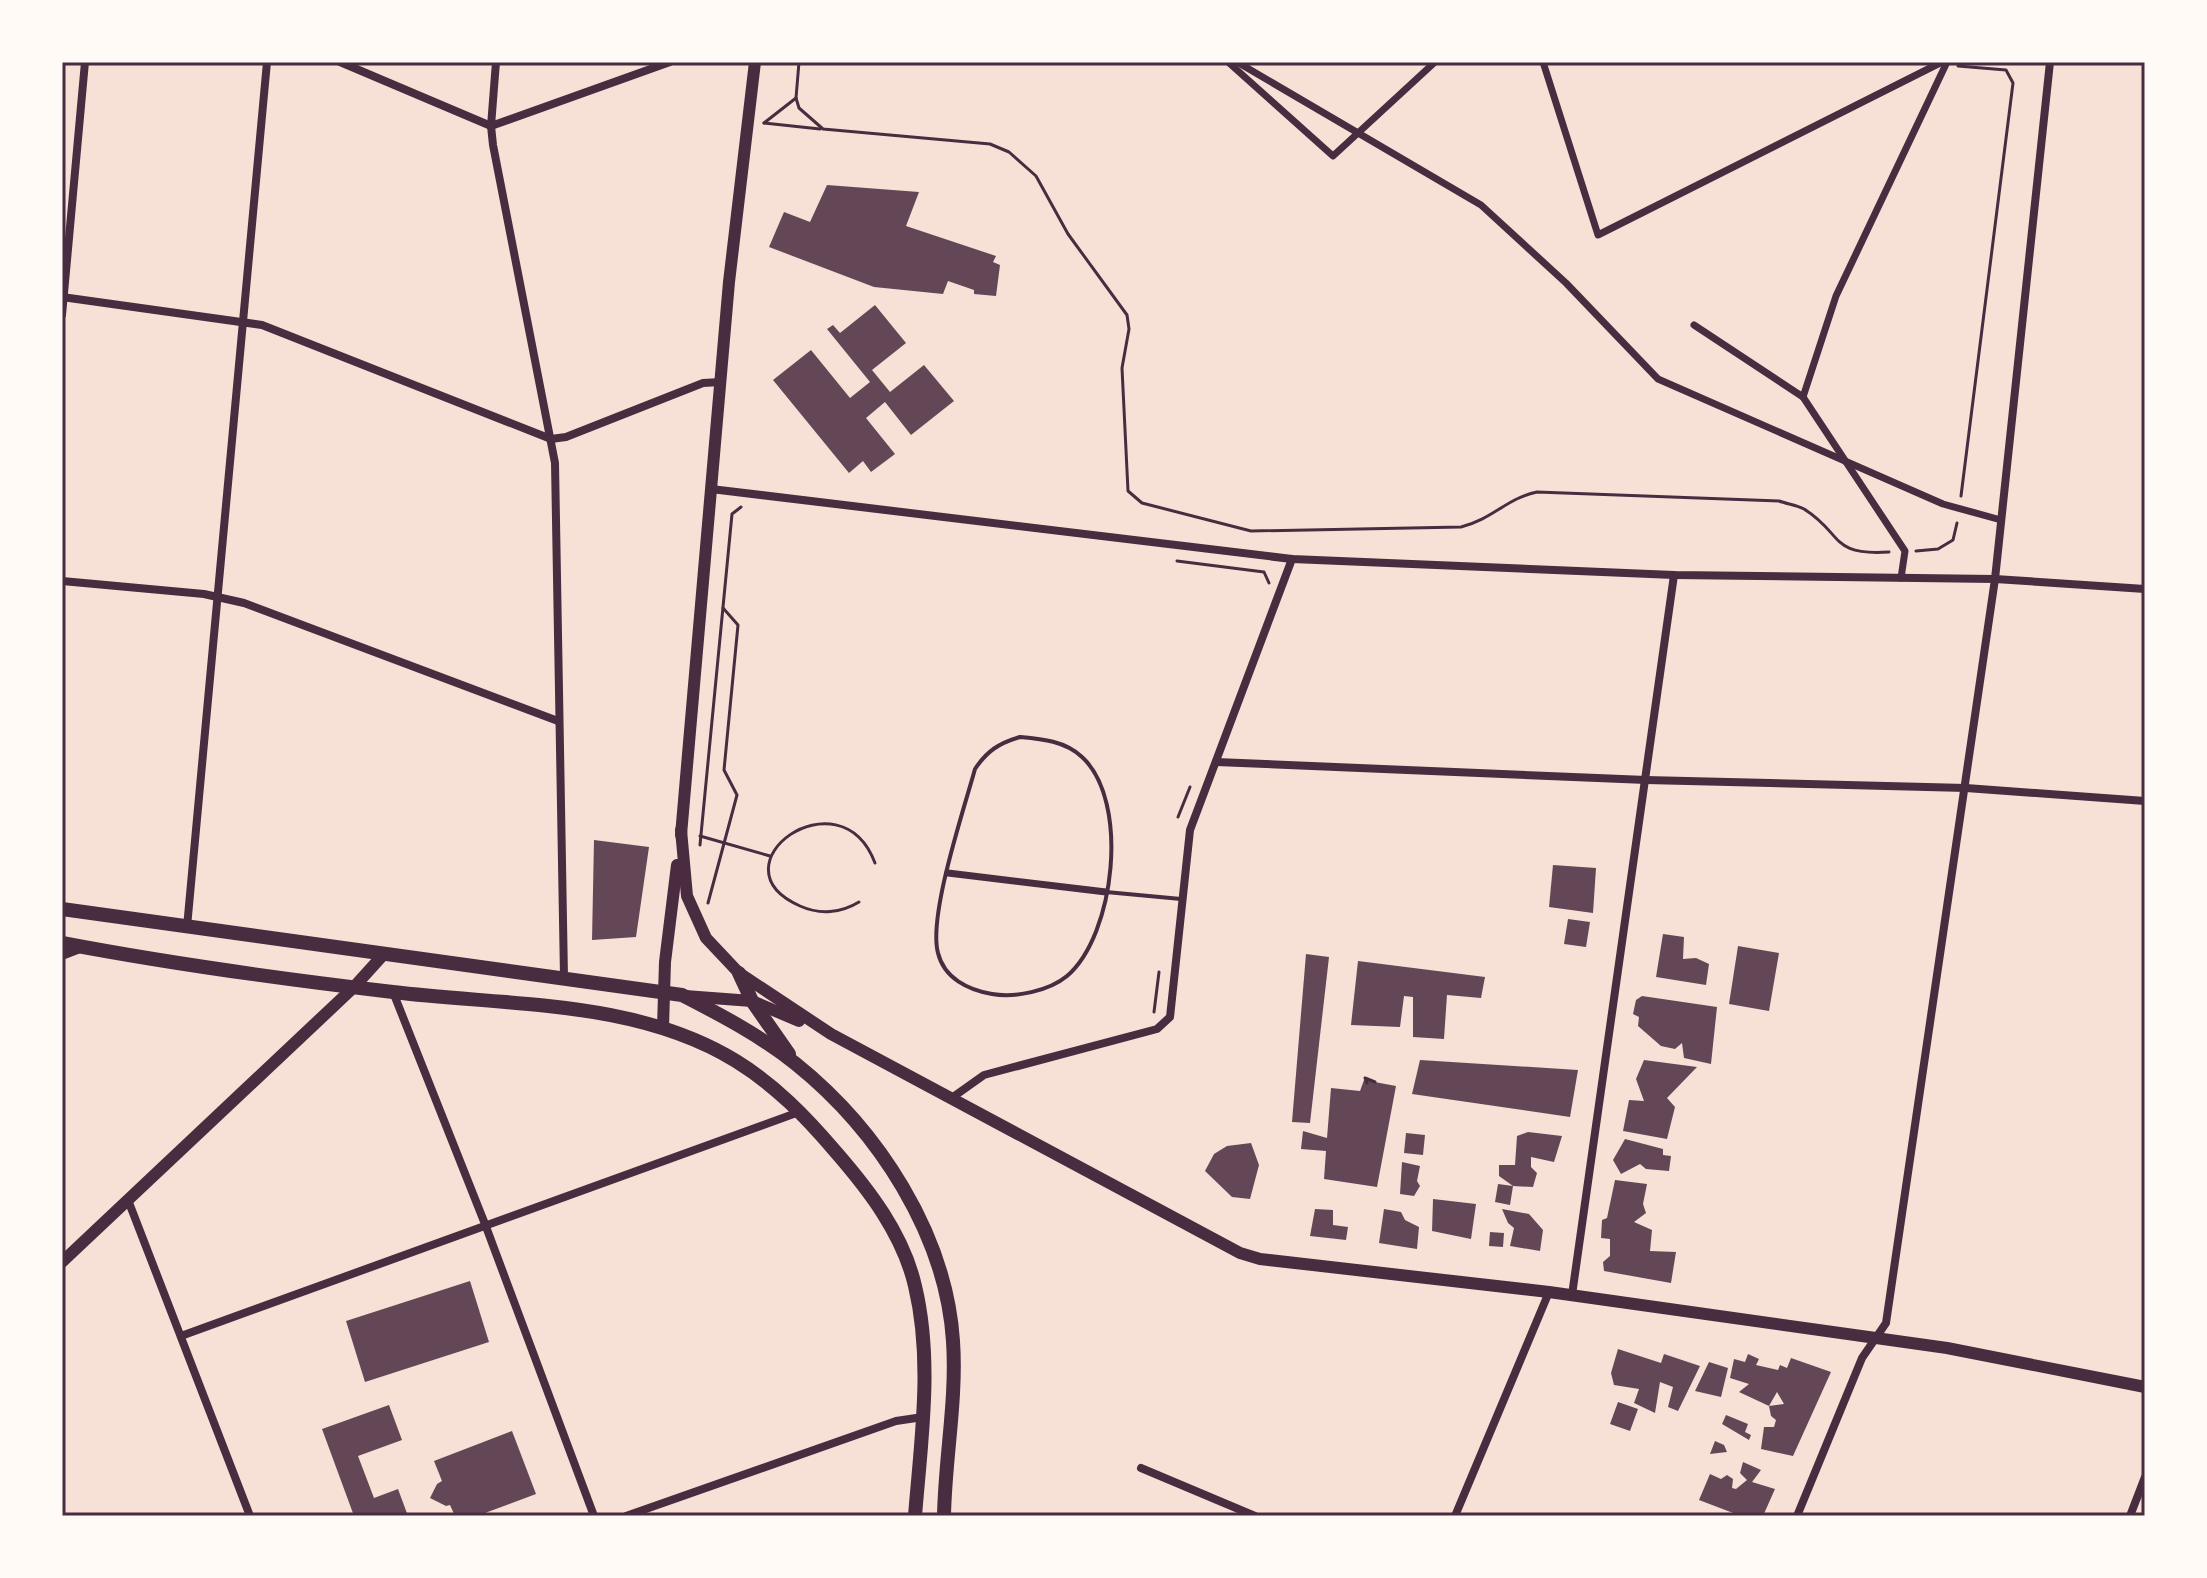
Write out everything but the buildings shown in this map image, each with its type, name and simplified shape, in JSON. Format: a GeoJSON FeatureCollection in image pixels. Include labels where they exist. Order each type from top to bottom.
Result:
{"type":"FeatureCollection","features":[{"type":"Feature","properties":{"kind":"main road"},"geometry":{"type":"LineString","coordinates":[[663,1027],[663,992],[681,830],[721,382],[755,62]]}},
{"type":"Feature","properties":{"kind":"main road"},"geometry":{"type":"LineString","coordinates":[[681,830],[687,896],[706,938],[739,973],[831,1034]]}},
{"type":"Feature","properties":{"kind":"main road"},"geometry":{"type":"LineString","coordinates":[[62,909],[682,995],[752,1001],[831,1034],[1240,1253],[1260,1259],[1549,1292],[1947,1348],[2145,1387]]}},
{"type":"Feature","properties":{"kind":"main road"},"geometry":{"type":"LineString","coordinates":[[62,943],[354,987],[578,1010],[663,1027],[738,1062],[800,1112],[845,1162],[884,1214],[909,1265],[922,1344],[923,1417],[915,1516]]}},
{"type":"Feature","properties":{"kind":"main road"},"geometry":{"type":"LineString","coordinates":[[62,1262],[354,987],[383,955]]}},
{"type":"Feature","properties":{"kind":"main road"},"geometry":{"type":"LineString","coordinates":[[739,973],[752,1001],[796,1064]]}},
{"type":"Feature","properties":{"kind":"main road"},"geometry":{"type":"LineString","coordinates":[[682,995],[754,1034],[796,1064],[854,1122],[913,1203],[937,1252],[950,1316],[954,1366],[944,1516]]}},
{"type":"Feature","properties":{"kind":"street"},"geometry":{"type":"LineString","coordinates":[[62,315],[85,62]]}},
{"type":"Feature","properties":{"kind":"street"},"geometry":{"type":"LineString","coordinates":[[187,927],[215,598],[246,320],[267,62]]}},
{"type":"Feature","properties":{"kind":"street"},"geometry":{"type":"LineString","coordinates":[[340,62],[491,126],[670,62]]}},
{"type":"Feature","properties":{"kind":"street"},"geometry":{"type":"LineString","coordinates":[[496,62],[491,126],[557,482],[564,977]]}},
{"type":"Feature","properties":{"kind":"street"},"geometry":{"type":"LineString","coordinates":[[1228,62],[1333,156],[1435,62]]}},
{"type":"Feature","properties":{"kind":"street"},"geometry":{"type":"LineString","coordinates":[[1237,62],[1481,205],[1566,283],[1658,379],[1959,508],[2001,520]]}},
{"type":"Feature","properties":{"kind":"street"},"geometry":{"type":"LineString","coordinates":[[1543,62],[1598,235],[1947,62]]}},
{"type":"Feature","properties":{"kind":"street"},"geometry":{"type":"LineString","coordinates":[[1803,397],[1836,296],[1947,62]]}},
{"type":"Feature","properties":{"kind":"street"},"geometry":{"type":"LineString","coordinates":[[1797,1516],[1862,1358],[1886,1323],[1995,579],[2050,62]]}},
{"type":"Feature","properties":{"kind":"street"},"geometry":{"type":"LineString","coordinates":[[63,297],[246,320],[551,439],[566,437],[703,383],[721,382]]}},
{"type":"Feature","properties":{"kind":"street"},"geometry":{"type":"LineString","coordinates":[[1694,325],[1803,397],[1905,551],[1901,578]]}},
{"type":"Feature","properties":{"kind":"street"},"geometry":{"type":"LineString","coordinates":[[711,489],[1292,559],[1674,575],[1995,579],[2145,589]]}},
{"type":"Feature","properties":{"kind":"street"},"geometry":{"type":"LineString","coordinates":[[953,1097],[984,1075],[1165,1025],[1170,1017],[1190,830],[1292,559]]}},
{"type":"Feature","properties":{"kind":"street"},"geometry":{"type":"LineString","coordinates":[[1572,1295],[1674,575]]}},
{"type":"Feature","properties":{"kind":"street"},"geometry":{"type":"LineString","coordinates":[[62,581],[244,603],[558,721]]}},
{"type":"Feature","properties":{"kind":"street"},"geometry":{"type":"LineString","coordinates":[[1216,762],[1646,780],[1966,788],[2145,801]]}},
{"type":"Feature","properties":{"kind":"street"},"geometry":{"type":"LineString","coordinates":[[948,873],[1106,892]]}},
{"type":"Feature","properties":{"kind":"street"},"geometry":{"type":"LineString","coordinates":[[62,956],[84,948]]}},
{"type":"Feature","properties":{"kind":"street"},"geometry":{"type":"LineString","coordinates":[[393,992],[485,1224],[594,1516]]}},
{"type":"Feature","properties":{"kind":"street"},"geometry":{"type":"LineString","coordinates":[[181,1336],[800,1112]]}},
{"type":"Feature","properties":{"kind":"street"},"geometry":{"type":"LineString","coordinates":[[128,1200],[250,1516]]}},
{"type":"Feature","properties":{"kind":"street"},"geometry":{"type":"LineString","coordinates":[[1455,1516],[1549,1292]]}},
{"type":"Feature","properties":{"kind":"street"},"geometry":{"type":"LineString","coordinates":[[626,1516],[896,1421],[923,1417]]}},
{"type":"Feature","properties":{"kind":"street"},"geometry":{"type":"LineString","coordinates":[[1141,1468],[1255,1516]]}},
{"type":"Feature","properties":{"kind":"street"},"geometry":{"type":"LineString","coordinates":[[2130,1516],[2145,1477]]}},
{"type":"Feature","properties":{"kind":"lane"},"geometry":{"type":"LineString","coordinates":[[1020,737],[1046,739],[1082,757],[1103,786],[1111,824],[1106,892],[1093,938],[1069,975],[1035,990],[996,995],[962,984],[949,974],[937,950],[940,907],[948,873],[975,769],[985,754],[1003,742],[1020,737]]}},
{"type":"Feature","properties":{"kind":"lane"},"geometry":{"type":"LineString","coordinates":[[1106,892],[1183,899]]}},
{"type":"Feature","properties":{"kind":"path"},"geometry":{"type":"LineString","coordinates":[[799,62],[796,98],[805,116],[823,129]]}},
{"type":"Feature","properties":{"kind":"path"},"geometry":{"type":"LineString","coordinates":[[747,122],[990,144],[1009,152],[1036,176],[1068,234],[1127,315],[1129,329],[1122,368],[1128,491],[1142,503],[1251,531],[1461,527],[1485,521],[1519,496],[1537,492],[1779,501],[1803,509],[1846,550],[1863,554],[1938,549],[1953,540],[1959,508],[2013,83],[2006,70],[1957,66],[1947,62]]}},
{"type":"Feature","properties":{"kind":"path"},"geometry":{"type":"LineString","coordinates":[[764,123],[796,98]]}},
{"type":"Feature","properties":{"kind":"path"},"geometry":{"type":"LineString","coordinates":[[700,848],[732,514],[742,506]]}},
{"type":"Feature","properties":{"kind":"path"},"geometry":{"type":"LineString","coordinates":[[1169,560],[1264,572],[1269,583]]}},
{"type":"Feature","properties":{"kind":"path"},"geometry":{"type":"LineString","coordinates":[[701,896],[707,906],[737,795],[724,770],[738,625],[723,608]]}},
{"type":"Feature","properties":{"kind":"path"},"geometry":{"type":"LineString","coordinates":[[1178,824],[1179,809],[1192,782]]}},
{"type":"Feature","properties":{"kind":"path"},"geometry":{"type":"LineString","coordinates":[[859,902],[835,911],[802,908],[775,890],[769,877],[770,856],[776,845],[789,834],[820,822],[854,834],[871,851],[875,863]]}},
{"type":"Feature","properties":{"kind":"path"},"geometry":{"type":"LineString","coordinates":[[681,830],[770,856]]}},
{"type":"Feature","properties":{"kind":"path"},"geometry":{"type":"LineString","coordinates":[[1154,1014],[1159,971]]}},
{"type":"Feature","properties":{"kind":"path"},"geometry":{"type":"LineString","coordinates":[[1367,1083],[1365,1078],[1375,1082]]}}]}
